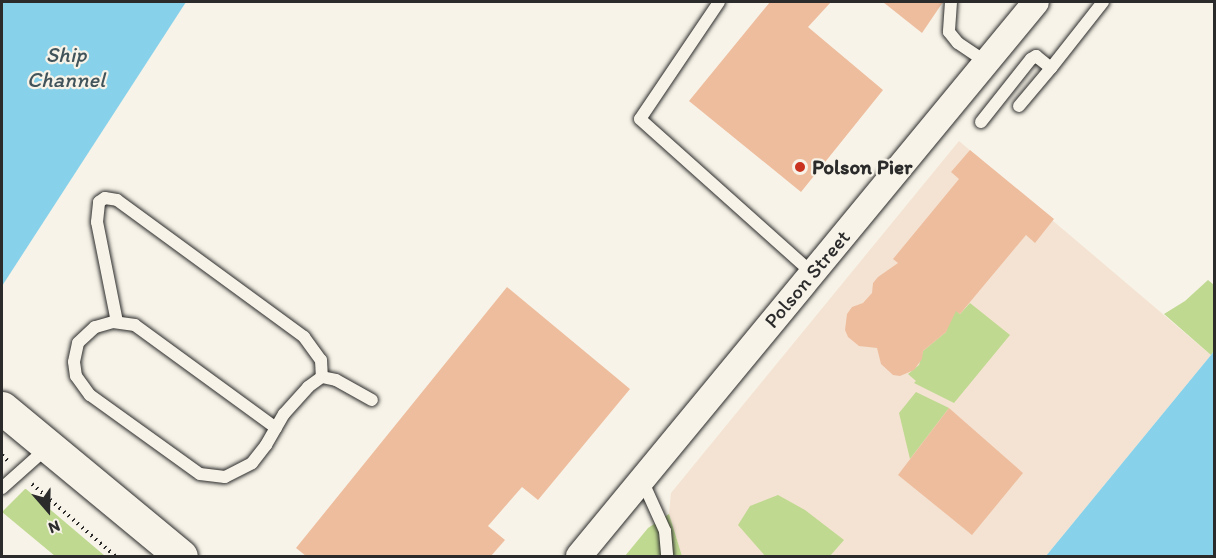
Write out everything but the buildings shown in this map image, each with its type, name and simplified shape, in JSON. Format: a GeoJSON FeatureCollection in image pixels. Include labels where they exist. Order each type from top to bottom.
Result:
{"type":"FeatureCollection","features":[{"type":"Feature","properties":{"kind":"street","name":"Polson Street"},"geometry":{"type":"LineString","coordinates":[[579,556],[1036,2]]}},
{"type":"Feature","properties":{"kind":"street"},"geometry":{"type":"LineString","coordinates":[[2,408],[181,556]]}},
{"type":"Feature","properties":{"kind":"lane"},"geometry":{"type":"LineString","coordinates":[[719,2],[639,118],[812,273]]}},
{"type":"Feature","properties":{"kind":"lane"},"geometry":{"type":"LineString","coordinates":[[951,2],[950,32],[958,42],[986,62]]}},
{"type":"Feature","properties":{"kind":"lane"},"geometry":{"type":"LineString","coordinates":[[1019,106],[1103,2]]}},
{"type":"Feature","properties":{"kind":"lane"},"geometry":{"type":"LineString","coordinates":[[981,122],[1031,59],[1036,56],[1051,68]]}},
{"type":"Feature","properties":{"kind":"lane"},"geometry":{"type":"LineString","coordinates":[[117,322],[97,222],[99,202],[105,198],[117,201],[304,337],[321,360],[322,377]]}},
{"type":"Feature","properties":{"kind":"lane"},"geometry":{"type":"LineString","coordinates":[[276,428],[135,325],[117,322],[95,327],[78,343],[74,362],[76,376],[90,395],[200,474],[225,477],[252,463],[308,387],[322,377],[336,380],[372,400]]}},
{"type":"Feature","properties":{"kind":"lane"},"geometry":{"type":"LineString","coordinates":[[2,488],[49,447]]}},
{"type":"Feature","properties":{"kind":"lane"},"geometry":{"type":"LineString","coordinates":[[642,479],[665,531],[667,556]]}},
{"type":"Feature","properties":{"kind":"path"},"geometry":{"type":"LineString","coordinates":[[2,455],[114,556]]}},
{"type":"Feature","properties":{"kind":"shaded area"},"geometry":{"type":"Polygon","coordinates":[[[959,141],[1211,355],[1046,556],[682,556],[669,514],[671,493],[959,141]]]}},
{"type":"Feature","properties":{"kind":"green space"},"geometry":{"type":"Polygon","coordinates":[[[1208,280],[1214,285],[1214,351],[1211,355],[1164,314],[1185,301],[1208,280]]]}},
{"type":"Feature","properties":{"kind":"green space"},"geometry":{"type":"Polygon","coordinates":[[[944,300],[960,314],[970,303],[1010,335],[954,403],[914,383],[916,381],[908,374],[919,365],[923,351],[946,332],[950,316],[944,300]]]}},
{"type":"Feature","properties":{"kind":"green space"},"geometry":{"type":"Polygon","coordinates":[[[916,392],[949,408],[910,459],[899,413],[916,392]]]}},
{"type":"Feature","properties":{"kind":"green space"},"geometry":{"type":"Polygon","coordinates":[[[25,489],[105,556],[55,556],[2,512],[25,489]]]}},
{"type":"Feature","properties":{"kind":"green space"},"geometry":{"type":"Polygon","coordinates":[[[778,495],[805,510],[844,540],[830,556],[765,556],[738,525],[750,506],[778,495]]]}},
{"type":"Feature","properties":{"kind":"green space"},"geometry":{"type":"Polygon","coordinates":[[[669,514],[682,556],[625,556],[648,528],[669,514]]]}},
{"type":"Feature","properties":{"kind":"water","name":"Ship Channel"},"geometry":{"type":"Polygon","coordinates":[[[2,2],[186,2],[2,286],[2,2]]]}},
{"type":"Feature","properties":{"kind":"water"},"geometry":{"type":"Polygon","coordinates":[[[1214,351],[1214,556],[1046,556],[1211,355],[1214,351]]]}},
{"type":"Feature","properties":{"kind":"place","name":"Polson Pier"},"geometry":{"type":"Point","coordinates":[800,167]}}]}
